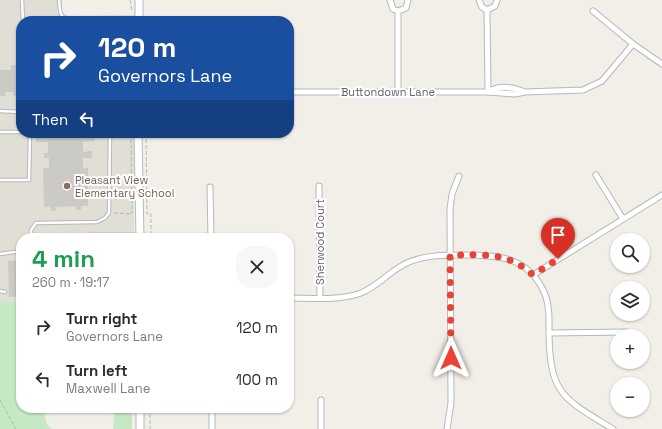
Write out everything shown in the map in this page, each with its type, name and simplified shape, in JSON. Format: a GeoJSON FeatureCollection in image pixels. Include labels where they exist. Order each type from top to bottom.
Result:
{"type":"FeatureCollection","features":[{"type":"Feature","properties":{"kind":"main road"},"geometry":{"type":"LineString","coordinates":[[139,0],[139,16]]}},
{"type":"Feature","properties":{"kind":"main road"},"geometry":{"type":"LineString","coordinates":[[138,138],[140,233]]}},
{"type":"Feature","properties":{"kind":"main road"},"geometry":{"type":"LineString","coordinates":[[140,413],[140,429]]}},
{"type":"Feature","properties":{"kind":"street"},"geometry":{"type":"LineString","coordinates":[[390,0],[393,8],[398,11]]}},
{"type":"Feature","properties":{"kind":"street"},"geometry":{"type":"LineString","coordinates":[[398,11],[406,8],[408,0]]}},
{"type":"Feature","properties":{"kind":"street"},"geometry":{"type":"LineString","coordinates":[[479,0],[482,8],[487,10]]}},
{"type":"Feature","properties":{"kind":"street"},"geometry":{"type":"LineString","coordinates":[[487,10],[495,6],[497,0]]}},
{"type":"Feature","properties":{"kind":"street"},"geometry":{"type":"LineString","coordinates":[[487,10],[488,92]]}},
{"type":"Feature","properties":{"kind":"street"},"geometry":{"type":"LineString","coordinates":[[398,11],[398,92]]}},
{"type":"Feature","properties":{"kind":"street"},"geometry":{"type":"LineString","coordinates":[[593,11],[633,44],[662,64]]}},
{"type":"Feature","properties":{"kind":"street","name":"Buttondown Lane"},"geometry":{"type":"LineString","coordinates":[[294,92],[488,92],[515,94],[525,92],[583,90],[602,81],[633,44]]}},
{"type":"Feature","properties":{"kind":"street"},"geometry":{"type":"LineString","coordinates":[[596,175],[623,219]]}},
{"type":"Feature","properties":{"kind":"street"},"geometry":{"type":"LineString","coordinates":[[447,429],[451,403],[450,202],[459,176]]}},
{"type":"Feature","properties":{"kind":"street","name":"Sherwood Court"},"geometry":{"type":"LineString","coordinates":[[319,186],[320,298]]}},
{"type":"Feature","properties":{"kind":"street"},"geometry":{"type":"LineString","coordinates":[[210,187],[211,233]]}},
{"type":"Feature","properties":{"kind":"street"},"geometry":{"type":"LineString","coordinates":[[533,275],[662,194]]}},
{"type":"Feature","properties":{"kind":"street"},"geometry":{"type":"LineString","coordinates":[[294,298],[347,297],[360,293],[370,289],[408,262],[422,258],[450,255],[503,256],[518,263],[533,275],[541,284],[547,300],[552,371],[564,395],[578,408],[613,429]]}},
{"type":"Feature","properties":{"kind":"street"},"geometry":{"type":"LineString","coordinates":[[549,333],[610,332]]}},
{"type":"Feature","properties":{"kind":"street"},"geometry":{"type":"LineString","coordinates":[[321,400],[321,429]]}},
{"type":"Feature","properties":{"kind":"street"},"geometry":{"type":"LineString","coordinates":[[212,413],[212,429]]}},
{"type":"Feature","properties":{"kind":"lane"},"geometry":{"type":"LineString","coordinates":[[22,0],[22,16]]}},
{"type":"Feature","properties":{"kind":"lane"},"geometry":{"type":"LineString","coordinates":[[60,0],[59,13],[61,16]]}},
{"type":"Feature","properties":{"kind":"lane"},"geometry":{"type":"LineString","coordinates":[[0,112],[16,112]]}},
{"type":"Feature","properties":{"kind":"lane"},"geometry":{"type":"LineString","coordinates":[[0,132],[16,132]]}},
{"type":"Feature","properties":{"kind":"lane"},"geometry":{"type":"LineString","coordinates":[[0,180],[29,180],[30,138]]}},
{"type":"Feature","properties":{"kind":"lane"},"geometry":{"type":"LineString","coordinates":[[31,233],[31,230],[36,223],[97,222],[105,218],[109,213],[110,138]]}},
{"type":"Feature","properties":{"kind":"lane"},"geometry":{"type":"LineString","coordinates":[[0,254],[16,252]]}},
{"type":"Feature","properties":{"kind":"lane"},"geometry":{"type":"LineString","coordinates":[[0,291],[6,292]]}},
{"type":"Feature","properties":{"kind":"path"},"geometry":{"type":"LineString","coordinates":[[130,0],[132,15]]}},
{"type":"Feature","properties":{"kind":"path"},"geometry":{"type":"LineString","coordinates":[[109,213],[132,214],[131,138]]}},
{"type":"Feature","properties":{"kind":"path"},"geometry":{"type":"LineString","coordinates":[[146,138],[147,214],[151,214],[151,233]]}},
{"type":"Feature","properties":{"kind":"path"},"geometry":{"type":"LineString","coordinates":[[0,400],[16,429]]}},
{"type":"Feature","properties":{"kind":"path"},"geometry":{"type":"LineString","coordinates":[[150,413],[150,429]]}},
{"type":"Feature","properties":{"kind":"shaded area","name":"Pleasant View Elementary School"},"geometry":{"type":"Polygon","coordinates":[[[0,0],[62,0],[62,12],[68,16],[16,16],[16,138],[134,138],[134,233],[16,233],[16,302],[0,301],[0,0]]]}},
{"type":"Feature","properties":{"kind":"shaded area","name":"Pleasant View Elementary School"},"geometry":{"type":"Polygon","coordinates":[[[134,15],[134,16],[68,16],[134,15]]]}},
{"type":"Feature","properties":{"kind":"green space"},"geometry":{"type":"Polygon","coordinates":[[[0,301],[16,302],[16,413],[44,413],[47,425],[52,429],[0,429],[0,301]]]}},
{"type":"Feature","properties":{"kind":"green space"},"geometry":{"type":"Polygon","coordinates":[[[114,413],[132,413],[132,429],[113,429],[114,413]]]}},
{"type":"Feature","properties":{"kind":"building"},"geometry":{"type":"Polygon","coordinates":[[[11,65],[16,65],[16,96],[13,96],[13,92],[5,92],[6,96],[0,96],[0,70],[11,70],[11,65]]]}},
{"type":"Feature","properties":{"kind":"building"},"geometry":{"type":"Polygon","coordinates":[[[36,138],[95,138],[95,141],[83,142],[83,152],[92,151],[92,158],[83,158],[83,168],[88,168],[88,206],[81,206],[81,210],[76,210],[76,206],[55,207],[56,211],[51,211],[51,207],[44,207],[43,168],[49,168],[49,158],[44,158],[44,153],[48,153],[48,142],[36,142],[36,138]]]}},
{"type":"Feature","properties":{"kind":"building"},"geometry":{"type":"Polygon","coordinates":[[[16,260],[16,297],[9,297],[8,261],[16,260]]]}},
{"type":"Feature","properties":{"kind":"place","name":"Pleasant View Elementary School"},"geometry":{"type":"Point","coordinates":[67,186]}},
{"type":"Feature","properties":{"kind":"route"},"geometry":{"type":"LineString","coordinates":[[451,358],[450,255],[503,256],[526,268],[533,275],[558,259]]}}]}
